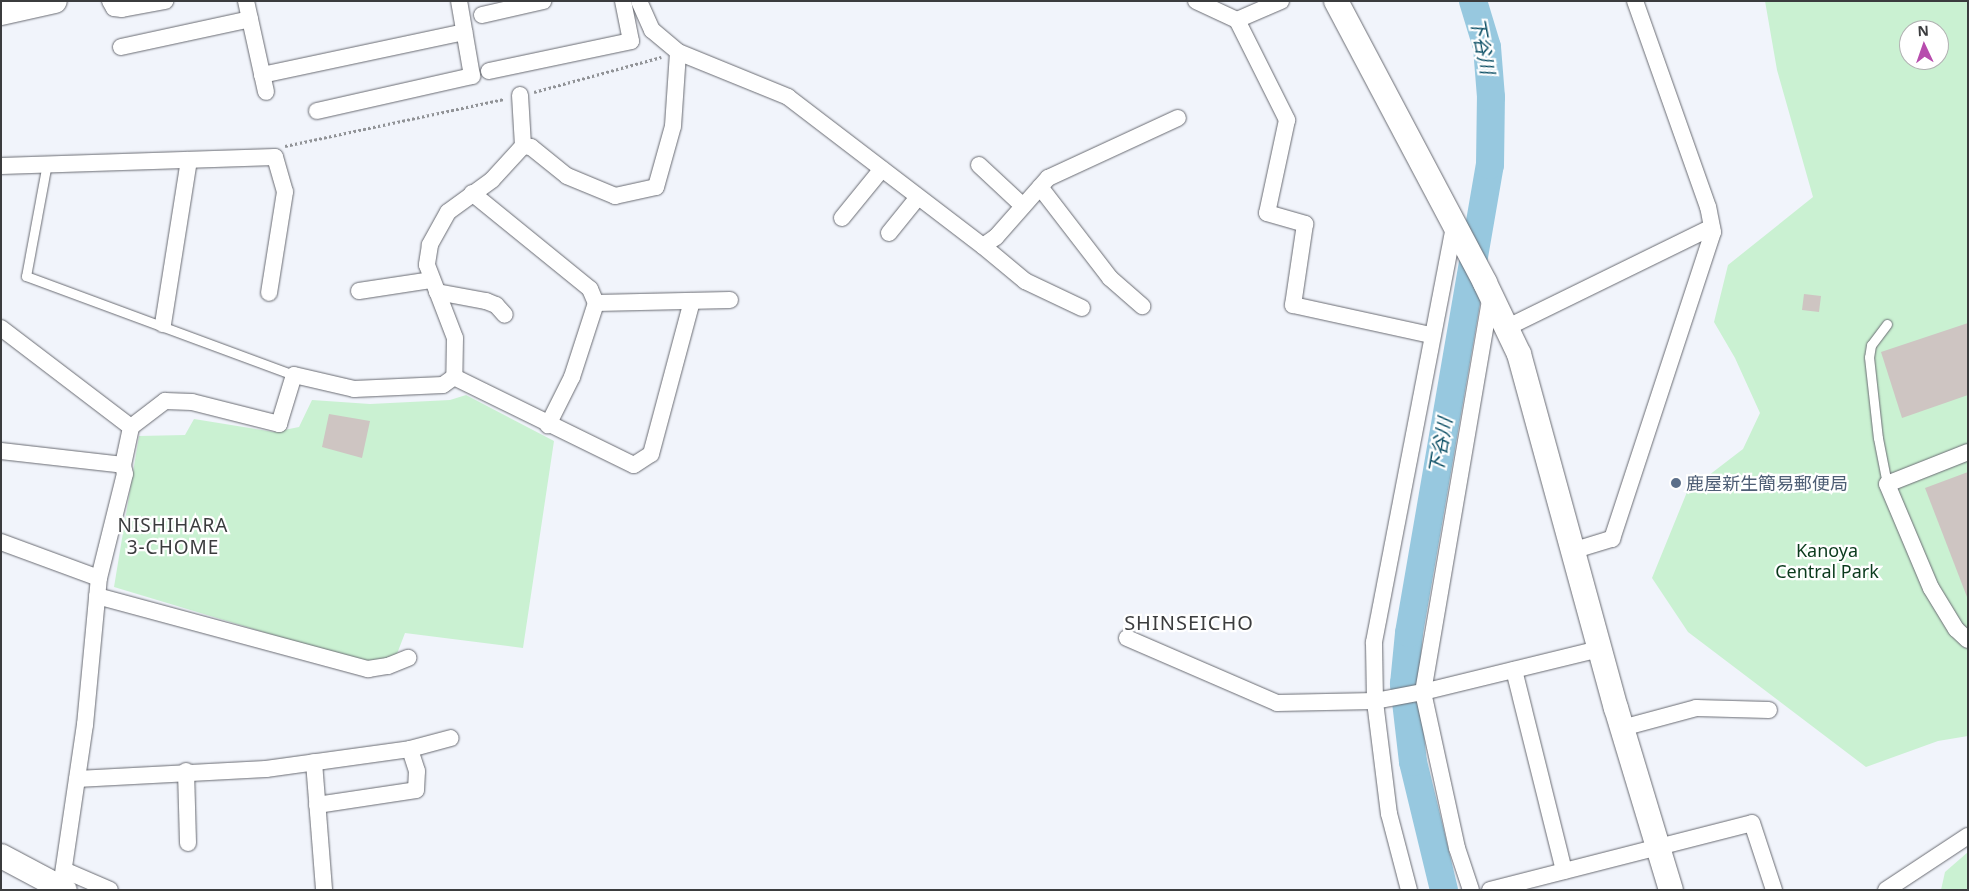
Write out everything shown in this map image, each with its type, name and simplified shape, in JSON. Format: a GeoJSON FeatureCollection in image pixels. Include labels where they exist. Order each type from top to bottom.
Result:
{"type":"FeatureCollection","features":[{"type":"Feature","properties":{"kind":"street"},"geometry":{"type":"LineString","coordinates":[[1,13],[55,1]]}},
{"type":"Feature","properties":{"kind":"street"},"geometry":{"type":"LineString","coordinates":[[110,1],[114,8],[122,9],[165,1]]}},
{"type":"Feature","properties":{"kind":"street"},"geometry":{"type":"LineString","coordinates":[[246,1],[266,92]]}},
{"type":"Feature","properties":{"kind":"street"},"geometry":{"type":"LineString","coordinates":[[316,111],[472,76],[459,1]]}},
{"type":"Feature","properties":{"kind":"street"},"geometry":{"type":"LineString","coordinates":[[482,15],[543,1]]}},
{"type":"Feature","properties":{"kind":"street"},"geometry":{"type":"LineString","coordinates":[[489,71],[632,41],[623,1]]}},
{"type":"Feature","properties":{"kind":"street"},"geometry":{"type":"LineString","coordinates":[[639,1],[652,30],[678,52],[788,97],[983,246],[1025,281],[1082,308]]}},
{"type":"Feature","properties":{"kind":"street"},"geometry":{"type":"LineString","coordinates":[[1196,1],[1237,20],[1287,120],[1267,213],[1305,224],[1293,305],[1431,335]]}},
{"type":"Feature","properties":{"kind":"street"},"geometry":{"type":"LineString","coordinates":[[1237,20],[1281,1]]}},
{"type":"Feature","properties":{"kind":"street"},"geometry":{"type":"LineString","coordinates":[[1336,1],[1488,289],[1519,354],[1575,550],[1622,728],[1671,890]]}},
{"type":"Feature","properties":{"kind":"street"},"geometry":{"type":"LineString","coordinates":[[1575,550],[1612,540],[1714,232],[1708,207],[1635,1]]}},
{"type":"Feature","properties":{"kind":"street"},"geometry":{"type":"LineString","coordinates":[[121,47],[250,19]]}},
{"type":"Feature","properties":{"kind":"street"},"geometry":{"type":"LineString","coordinates":[[262,76],[464,32]]}},
{"type":"Feature","properties":{"kind":"street"},"geometry":{"type":"LineString","coordinates":[[523,146],[531,147],[567,176],[615,196],[656,187],[673,126],[678,52]]}},
{"type":"Feature","properties":{"kind":"street"},"geometry":{"type":"LineString","coordinates":[[454,377],[455,338],[427,265],[430,245],[448,212],[492,180],[523,146],[520,95]]}},
{"type":"Feature","properties":{"kind":"street"},"geometry":{"type":"LineString","coordinates":[[983,246],[1048,178],[1094,155],[1178,118]]}},
{"type":"Feature","properties":{"kind":"street"},"geometry":{"type":"LineString","coordinates":[[1,166],[275,157],[285,192],[269,293]]}},
{"type":"Feature","properties":{"kind":"street"},"geometry":{"type":"LineString","coordinates":[[163,324],[189,160]]}},
{"type":"Feature","properties":{"kind":"street"},"geometry":{"type":"LineString","coordinates":[[979,165],[1023,206]]}},
{"type":"Feature","properties":{"kind":"street"},"geometry":{"type":"LineString","coordinates":[[842,218],[882,169]]}},
{"type":"Feature","properties":{"kind":"street"},"geometry":{"type":"LineString","coordinates":[[1040,187],[1110,278],[1142,306]]}},
{"type":"Feature","properties":{"kind":"street"},"geometry":{"type":"LineString","coordinates":[[472,193],[590,289],[596,303],[572,376],[548,425]]}},
{"type":"Feature","properties":{"kind":"street"},"geometry":{"type":"LineString","coordinates":[[889,233],[918,197]]}},
{"type":"Feature","properties":{"kind":"street"},"geometry":{"type":"LineString","coordinates":[[1506,328],[1712,228]]}},
{"type":"Feature","properties":{"kind":"street"},"geometry":{"type":"LineString","coordinates":[[1410,890],[1389,814],[1374,700],[1374,642],[1431,335],[1456,231]]}},
{"type":"Feature","properties":{"kind":"street"},"geometry":{"type":"LineString","coordinates":[[358,291],[435,286],[486,300],[505,315]]}},
{"type":"Feature","properties":{"kind":"street"},"geometry":{"type":"LineString","coordinates":[[1471,890],[1457,848],[1423,692],[1488,289]]}},
{"type":"Feature","properties":{"kind":"street"},"geometry":{"type":"LineString","coordinates":[[454,377],[548,425],[634,465],[651,454],[692,300]]}},
{"type":"Feature","properties":{"kind":"street"},"geometry":{"type":"LineString","coordinates":[[596,303],[730,300]]}},
{"type":"Feature","properties":{"kind":"street"},"geometry":{"type":"LineString","coordinates":[[1,328],[131,427]]}},
{"type":"Feature","properties":{"kind":"street"},"geometry":{"type":"LineString","coordinates":[[63,882],[77,779],[99,578],[125,474],[123,465],[131,427],[165,401],[192,402],[279,424],[294,374],[354,389],[443,385],[454,377]]}},
{"type":"Feature","properties":{"kind":"street"},"geometry":{"type":"LineString","coordinates":[[1,451],[123,465]]}},
{"type":"Feature","properties":{"kind":"street"},"geometry":{"type":"LineString","coordinates":[[1968,452],[1887,484],[1931,588],[1968,640]]}},
{"type":"Feature","properties":{"kind":"street"},"geometry":{"type":"LineString","coordinates":[[1,542],[99,578]]}},
{"type":"Feature","properties":{"kind":"street"},"geometry":{"type":"LineString","coordinates":[[97,596],[368,668],[388,666],[408,658]]}},
{"type":"Feature","properties":{"kind":"street"},"geometry":{"type":"LineString","coordinates":[[1127,638],[1277,703],[1374,700],[1423,692],[1600,649]]}},
{"type":"Feature","properties":{"kind":"street"},"geometry":{"type":"LineString","coordinates":[[1514,670],[1564,871]]}},
{"type":"Feature","properties":{"kind":"street"},"geometry":{"type":"LineString","coordinates":[[1622,728],[1696,708],[1769,710]]}},
{"type":"Feature","properties":{"kind":"street"},"geometry":{"type":"LineString","coordinates":[[77,779],[186,771],[266,769],[410,749],[451,738]]}},
{"type":"Feature","properties":{"kind":"street"},"geometry":{"type":"LineString","coordinates":[[317,805],[416,790],[417,771],[410,749]]}},
{"type":"Feature","properties":{"kind":"street"},"geometry":{"type":"LineString","coordinates":[[314,762],[324,890]]}},
{"type":"Feature","properties":{"kind":"street"},"geometry":{"type":"LineString","coordinates":[[186,771],[188,843]]}},
{"type":"Feature","properties":{"kind":"street"},"geometry":{"type":"LineString","coordinates":[[1490,890],[1752,822],[1774,890]]}},
{"type":"Feature","properties":{"kind":"street"},"geometry":{"type":"LineString","coordinates":[[1886,890],[1968,836]]}},
{"type":"Feature","properties":{"kind":"street"},"geometry":{"type":"LineString","coordinates":[[1,856],[63,882],[110,890]]}},
{"type":"Feature","properties":{"kind":"lane"},"geometry":{"type":"LineString","coordinates":[[47,163],[26,276],[163,324],[294,374]]}},
{"type":"Feature","properties":{"kind":"lane"},"geometry":{"type":"LineString","coordinates":[[1887,324],[1871,345],[1870,356],[1878,438],[1887,484]]}},
{"type":"Feature","properties":{"kind":"path"},"geometry":{"type":"LineString","coordinates":[[275,157],[280,147],[520,95],[678,52]]}},
{"type":"Feature","properties":{"kind":"green space","name":"Kanoya Central Park"},"geometry":{"type":"Polygon","coordinates":[[[1765,1],[1968,1],[1968,736],[1938,741],[1866,767],[1688,632],[1652,578],[1687,492],[1743,449],[1760,413],[1735,358],[1714,322],[1728,265],[1813,197],[1777,70],[1765,1]]]}},
{"type":"Feature","properties":{"kind":"green space"},"geometry":{"type":"Polygon","coordinates":[[[466,395],[554,441],[523,648],[405,633],[395,659],[373,665],[114,587],[139,436],[185,435],[194,419],[274,432],[299,427],[312,400],[370,404],[450,400],[466,395]]]}},
{"type":"Feature","properties":{"kind":"green space"},"geometry":{"type":"Polygon","coordinates":[[[1968,852],[1968,890],[1941,890],[1945,872],[1968,852]]]}},
{"type":"Feature","properties":{"kind":"building"},"geometry":{"type":"Polygon","coordinates":[[[1804,294],[1821,296],[1819,312],[1802,310],[1804,294]]]}},
{"type":"Feature","properties":{"kind":"building"},"geometry":{"type":"Polygon","coordinates":[[[1968,323],[1968,395],[1902,418],[1881,352],[1968,323]]]}},
{"type":"Feature","properties":{"kind":"building"},"geometry":{"type":"Polygon","coordinates":[[[329,414],[370,421],[362,458],[322,447],[329,414]]]}},
{"type":"Feature","properties":{"kind":"building"},"geometry":{"type":"Polygon","coordinates":[[[1968,472],[1968,597],[1967,597],[1925,488],[1968,472]]]}},
{"type":"Feature","properties":{"kind":"waterway","name":"下谷川"},"geometry":{"type":"LineString","coordinates":[[1444,890],[1413,762],[1404,684],[1409,633],[1490,165],[1491,97],[1487,47],[1473,1]]}},
{"type":"Feature","properties":{"kind":"place","name":"鹿屋新生簡易郵便局"},"geometry":{"type":"Point","coordinates":[1676,483]}},
{"type":"Feature","properties":{"kind":"district","name":"NISHIHARA 3-CHOME"},"geometry":{"type":"Point","coordinates":[173,537]}},
{"type":"Feature","properties":{"kind":"district","name":"SHINSEICHO"},"geometry":{"type":"Point","coordinates":[1189,622]}}]}
